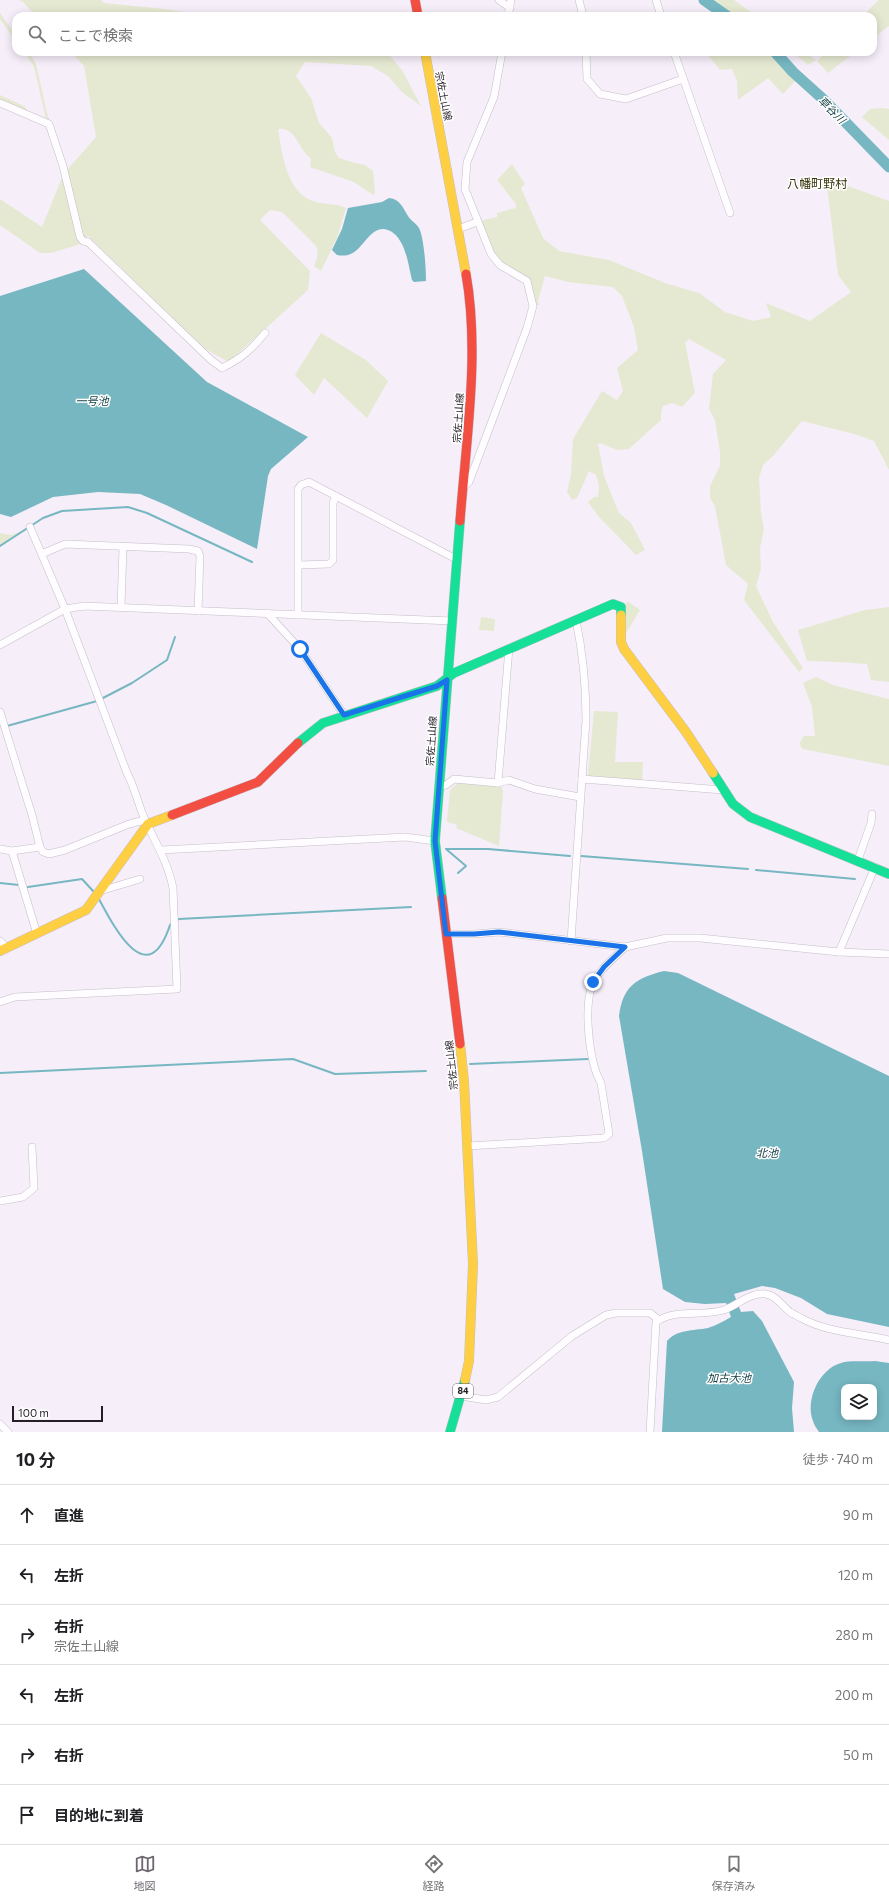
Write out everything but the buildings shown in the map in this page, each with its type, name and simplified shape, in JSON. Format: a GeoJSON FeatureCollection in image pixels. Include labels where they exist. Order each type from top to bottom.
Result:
{"type":"FeatureCollection","features":[{"type":"Feature","properties":{"kind":"main road"},"geometry":{"type":"LineString","coordinates":[[415,0],[417,12]]}},
{"type":"Feature","properties":{"kind":"main road","name":"宗佐土山線"},"geometry":{"type":"LineString","coordinates":[[426,56],[458,229],[472,314],[473,352],[435,841],[463,1074],[468,1146],[473,1271],[469,1361],[461,1396],[450,1432]]}},
{"type":"Feature","properties":{"kind":"main road"},"geometry":{"type":"LineString","coordinates":[[2,946],[37,934],[86,910],[146,822],[258,782],[315,728],[344,715],[437,686],[447,680],[454,673],[613,604],[621,607],[621,642],[624,649],[686,732],[733,804],[750,817],[771,827],[858,860],[889,874]]}},
{"type":"Feature","properties":{"kind":"street"},"geometry":{"type":"LineString","coordinates":[[499,0],[508,12]]}},
{"type":"Feature","properties":{"kind":"street"},"geometry":{"type":"LineString","coordinates":[[509,12],[511,0]]}},
{"type":"Feature","properties":{"kind":"street"},"geometry":{"type":"LineString","coordinates":[[579,0],[582,12]]}},
{"type":"Feature","properties":{"kind":"street"},"geometry":{"type":"LineString","coordinates":[[656,0],[660,12]]}},
{"type":"Feature","properties":{"kind":"street"},"geometry":{"type":"LineString","coordinates":[[463,488],[469,482],[516,352],[527,328],[532,306],[527,281],[500,265],[491,254],[465,189],[467,162],[494,97],[501,56]]}},
{"type":"Feature","properties":{"kind":"street"},"geometry":{"type":"LineString","coordinates":[[586,56],[587,79],[600,94],[626,99],[683,79]]}},
{"type":"Feature","properties":{"kind":"street"},"geometry":{"type":"LineString","coordinates":[[675,56],[730,213]]}},
{"type":"Feature","properties":{"kind":"street"},"geometry":{"type":"LineString","coordinates":[[0,104],[49,124],[63,166],[80,237],[84,241],[88,242],[211,360],[222,368],[228,365],[249,352],[265,333]]}},
{"type":"Feature","properties":{"kind":"street"},"geometry":{"type":"LineString","coordinates":[[458,229],[477,222]]}},
{"type":"Feature","properties":{"kind":"street"},"geometry":{"type":"LineString","coordinates":[[298,615],[299,488],[305,482],[309,482],[456,559]]}},
{"type":"Feature","properties":{"kind":"street"},"geometry":{"type":"LineString","coordinates":[[299,565],[329,564],[333,560],[333,503],[336,496]]}},
{"type":"Feature","properties":{"kind":"street"},"geometry":{"type":"LineString","coordinates":[[0,1002],[15,997],[177,989],[173,888],[170,873],[161,850],[146,822],[134,785],[127,773],[65,609],[30,527]]}},
{"type":"Feature","properties":{"kind":"street"},"geometry":{"type":"LineString","coordinates":[[44,553],[65,544],[188,549],[198,552],[200,556],[198,611]]}},
{"type":"Feature","properties":{"kind":"street"},"geometry":{"type":"LineString","coordinates":[[120,608],[123,547]]}},
{"type":"Feature","properties":{"kind":"street"},"geometry":{"type":"LineString","coordinates":[[0,645],[65,609],[84,606],[452,621]]}},
{"type":"Feature","properties":{"kind":"street"},"geometry":{"type":"LineString","coordinates":[[267,613],[300,649],[344,715]]}},
{"type":"Feature","properties":{"kind":"street"},"geometry":{"type":"LineString","coordinates":[[571,940],[586,720],[586,687],[582,650],[576,620]]}},
{"type":"Feature","properties":{"kind":"street"},"geometry":{"type":"LineString","coordinates":[[498,783],[509,648]]}},
{"type":"Feature","properties":{"kind":"street"},"geometry":{"type":"LineString","coordinates":[[0,712],[32,815],[40,847],[43,852],[48,854],[65,850],[129,824],[146,822]]}},
{"type":"Feature","properties":{"kind":"street"},"geometry":{"type":"LineString","coordinates":[[439,786],[446,785],[454,779],[498,783],[509,780],[534,789],[580,797]]}},
{"type":"Feature","properties":{"kind":"street"},"geometry":{"type":"LineString","coordinates":[[582,779],[723,790]]}},
{"type":"Feature","properties":{"kind":"street"},"geometry":{"type":"LineString","coordinates":[[858,860],[871,823],[872,814]]}},
{"type":"Feature","properties":{"kind":"street"},"geometry":{"type":"LineString","coordinates":[[161,850],[405,837],[435,841]]}},
{"type":"Feature","properties":{"kind":"street"},"geometry":{"type":"LineString","coordinates":[[0,849],[12,851],[40,847]]}},
{"type":"Feature","properties":{"kind":"street"},"geometry":{"type":"LineString","coordinates":[[12,851],[37,934]]}},
{"type":"Feature","properties":{"kind":"street"},"geometry":{"type":"LineString","coordinates":[[839,952],[875,867]]}},
{"type":"Feature","properties":{"kind":"street"},"geometry":{"type":"LineString","coordinates":[[98,891],[140,879]]}},
{"type":"Feature","properties":{"kind":"street"},"geometry":{"type":"LineString","coordinates":[[446,934],[499,932],[625,947],[676,937],[839,952],[889,954]]}},
{"type":"Feature","properties":{"kind":"street"},"geometry":{"type":"LineString","coordinates":[[468,1146],[604,1138],[609,1134],[601,1083],[596,1075],[593,1062],[587,1018],[588,1006],[593,982],[604,967],[625,947]]}},
{"type":"Feature","properties":{"kind":"street"},"geometry":{"type":"LineString","coordinates":[[0,1202],[23,1196],[34,1188],[32,1147]]}},
{"type":"Feature","properties":{"kind":"street"},"geometry":{"type":"LineString","coordinates":[[650,1432],[656,1322],[659,1320],[678,1313],[701,1314],[724,1310],[752,1295],[765,1294],[772,1296],[790,1312],[822,1328],[889,1340]]}},
{"type":"Feature","properties":{"kind":"street"},"geometry":{"type":"LineString","coordinates":[[461,1396],[486,1400],[498,1396],[572,1336],[606,1315],[616,1313],[650,1313],[659,1320]]}},
{"type":"Feature","properties":{"kind":"street"},"geometry":{"type":"LineString","coordinates":[[0,1424],[8,1432]]}},
{"type":"Feature","properties":{"kind":"green space"},"geometry":{"type":"Polygon","coordinates":[[[18,0],[101,0],[104,3],[183,12],[32,12],[23,2],[18,0]]]}},
{"type":"Feature","properties":{"kind":"green space"},"geometry":{"type":"Polygon","coordinates":[[[712,0],[734,0],[750,12],[730,12],[712,0]]]}},
{"type":"Feature","properties":{"kind":"green space"},"geometry":{"type":"Polygon","coordinates":[[[879,0],[889,0],[889,26],[877,35],[877,12],[866,12],[879,0]]]}},
{"type":"Feature","properties":{"kind":"green space"},"geometry":{"type":"Polygon","coordinates":[[[0,13],[12,30],[12,36],[0,19],[0,13]]]}},
{"type":"Feature","properties":{"kind":"green space"},"geometry":{"type":"Polygon","coordinates":[[[27,56],[31,56],[36,64],[47,113],[67,170],[96,137],[84,66],[75,56],[390,56],[402,70],[421,106],[402,92],[388,76],[371,66],[305,62],[296,76],[311,98],[319,123],[332,138],[335,152],[339,158],[365,165],[373,171],[375,193],[373,195],[354,182],[310,167],[311,159],[292,134],[284,129],[278,129],[281,149],[287,170],[297,189],[304,196],[313,201],[338,205],[346,208],[337,238],[321,271],[314,266],[317,256],[316,246],[282,212],[270,210],[260,220],[310,271],[308,290],[234,357],[227,361],[205,349],[88,236],[78,245],[51,253],[40,253],[0,225],[0,199],[42,227],[63,175],[56,148],[44,124],[0,107],[0,95],[24,106],[30,113],[46,119],[34,67],[27,56]]]}},
{"type":"Feature","properties":{"kind":"green space"},"geometry":{"type":"Polygon","coordinates":[[[709,56],[773,56],[798,78],[783,94],[768,78],[738,100],[737,81],[732,69],[720,70],[709,56]]]}},
{"type":"Feature","properties":{"kind":"green space"},"geometry":{"type":"Polygon","coordinates":[[[797,56],[810,56],[816,60],[808,65],[797,56]]]}},
{"type":"Feature","properties":{"kind":"green space"},"geometry":{"type":"Polygon","coordinates":[[[822,56],[850,56],[828,73],[817,61],[822,56]]]}},
{"type":"Feature","properties":{"kind":"green space"},"geometry":{"type":"Polygon","coordinates":[[[870,109],[889,109],[889,140],[862,117],[870,109]]]}},
{"type":"Feature","properties":{"kind":"green space"},"geometry":{"type":"Polygon","coordinates":[[[512,164],[525,184],[521,188],[543,238],[559,251],[609,260],[665,283],[699,293],[725,312],[753,321],[771,317],[766,303],[810,321],[851,292],[838,275],[826,178],[889,201],[889,470],[874,441],[854,434],[802,421],[774,455],[763,465],[759,478],[761,513],[764,529],[760,548],[761,569],[756,586],[773,622],[803,668],[799,672],[744,600],[748,584],[726,565],[715,506],[710,498],[710,486],[720,466],[720,452],[715,420],[709,409],[713,374],[726,360],[689,339],[685,342],[695,393],[682,407],[672,403],[663,406],[661,420],[629,449],[617,450],[600,443],[598,444],[604,476],[619,513],[631,523],[645,550],[636,555],[600,518],[588,502],[594,497],[598,497],[599,486],[596,475],[589,471],[577,498],[572,500],[567,492],[571,475],[573,439],[602,391],[617,400],[623,391],[617,368],[638,350],[634,327],[622,296],[613,287],[568,282],[545,276],[538,301],[539,306],[534,304],[524,276],[506,266],[493,255],[479,221],[497,217],[497,213],[516,208],[516,204],[497,180],[512,164]]]}},
{"type":"Feature","properties":{"kind":"green space"},"geometry":{"type":"Polygon","coordinates":[[[321,333],[366,360],[388,381],[367,418],[324,378],[314,395],[295,375],[321,333]]]}},
{"type":"Feature","properties":{"kind":"green space"},"geometry":{"type":"Polygon","coordinates":[[[19,532],[0,545],[0,533],[11,535],[19,532]]]}},
{"type":"Feature","properties":{"kind":"green space"},"geometry":{"type":"Polygon","coordinates":[[[627,601],[640,610],[623,638],[624,609],[627,601]]]}},
{"type":"Feature","properties":{"kind":"green space"},"geometry":{"type":"Polygon","coordinates":[[[889,607],[889,682],[871,680],[867,664],[807,661],[798,630],[865,610],[889,607]]]}},
{"type":"Feature","properties":{"kind":"green space"},"geometry":{"type":"Polygon","coordinates":[[[481,617],[495,619],[494,631],[479,630],[481,617]]]}},
{"type":"Feature","properties":{"kind":"green space"},"geometry":{"type":"Polygon","coordinates":[[[816,677],[833,685],[889,699],[889,766],[803,749],[799,744],[804,736],[815,736],[812,707],[803,683],[816,677]]]}},
{"type":"Feature","properties":{"kind":"green space"},"geometry":{"type":"Polygon","coordinates":[[[594,711],[618,712],[615,762],[643,762],[642,781],[589,777],[594,711]]]}},
{"type":"Feature","properties":{"kind":"green space"},"geometry":{"type":"Polygon","coordinates":[[[459,782],[501,786],[503,791],[499,846],[456,828],[457,825],[447,822],[450,790],[459,782]]]}},
{"type":"Feature","properties":{"kind":"water"},"geometry":{"type":"Polygon","coordinates":[[[389,198],[399,202],[409,218],[419,228],[425,261],[426,281],[414,282],[412,280],[407,257],[401,242],[390,231],[383,229],[375,231],[358,249],[344,256],[337,255],[332,250],[342,229],[348,208],[382,202],[389,198]]]}},
{"type":"Feature","properties":{"kind":"water","name":"一号池"},"geometry":{"type":"Polygon","coordinates":[[[84,269],[207,382],[308,437],[271,469],[268,476],[257,549],[140,494],[98,492],[53,497],[11,517],[0,514],[0,296],[84,269]]]}},
{"type":"Feature","properties":{"kind":"water","name":"北池"},"geometry":{"type":"Polygon","coordinates":[[[664,971],[678,973],[889,1076],[889,1327],[827,1314],[801,1298],[775,1288],[762,1286],[734,1294],[741,1312],[753,1311],[762,1321],[794,1382],[792,1408],[794,1432],[662,1432],[667,1341],[671,1337],[681,1332],[708,1328],[731,1317],[726,1303],[705,1304],[685,1302],[663,1289],[642,1151],[619,1016],[624,997],[632,985],[639,980],[664,971]]]}},
{"type":"Feature","properties":{"kind":"water"},"geometry":{"type":"Polygon","coordinates":[[[875,1361],[889,1363],[889,1432],[819,1432],[813,1421],[811,1413],[811,1404],[816,1386],[820,1378],[833,1366],[848,1362],[875,1361]]]}},
{"type":"Feature","properties":{"kind":"waterway","name":"草谷川"},"geometry":{"type":"LineString","coordinates":[[704,0],[721,12]]}},
{"type":"Feature","properties":{"kind":"waterway","name":"草谷川"},"geometry":{"type":"LineString","coordinates":[[779,56],[889,167]]}},
{"type":"Feature","properties":{"kind":"waterway"},"geometry":{"type":"LineString","coordinates":[[0,546],[43,518],[62,511],[128,507],[147,513],[252,562]]}},
{"type":"Feature","properties":{"kind":"waterway"},"geometry":{"type":"LineString","coordinates":[[101,699],[132,683],[167,660],[175,637]]}},
{"type":"Feature","properties":{"kind":"waterway"},"geometry":{"type":"LineString","coordinates":[[7,726],[97,701]]}},
{"type":"Feature","properties":{"kind":"waterway"},"geometry":{"type":"LineString","coordinates":[[458,873],[466,866],[446,849],[488,849],[570,856]]}},
{"type":"Feature","properties":{"kind":"waterway"},"geometry":{"type":"LineString","coordinates":[[581,856],[748,869]]}},
{"type":"Feature","properties":{"kind":"waterway"},"geometry":{"type":"LineString","coordinates":[[756,870],[855,879]]}},
{"type":"Feature","properties":{"kind":"waterway"},"geometry":{"type":"LineString","coordinates":[[28,887],[82,879],[94,892]]}},
{"type":"Feature","properties":{"kind":"waterway"},"geometry":{"type":"LineString","coordinates":[[0,883],[19,885]]}},
{"type":"Feature","properties":{"kind":"waterway"},"geometry":{"type":"LineString","coordinates":[[99,899],[123,938],[132,948],[142,954],[152,953],[161,944],[172,923]]}},
{"type":"Feature","properties":{"kind":"waterway"},"geometry":{"type":"LineString","coordinates":[[176,921],[179,919],[411,907]]}},
{"type":"Feature","properties":{"kind":"waterway"},"geometry":{"type":"LineString","coordinates":[[0,1073],[293,1059],[335,1074],[426,1071]]}},
{"type":"Feature","properties":{"kind":"waterway"},"geometry":{"type":"LineString","coordinates":[[470,1064],[588,1059]]}},
{"type":"Feature","properties":{"kind":"traffic: fast"},"geometry":{"type":"LineString","coordinates":[[442,898],[435,841],[460,521]]}},
{"type":"Feature","properties":{"kind":"traffic: fast"},"geometry":{"type":"LineString","coordinates":[[298,743],[323,723],[437,686],[454,673],[613,604],[621,607],[621,615]]}},
{"type":"Feature","properties":{"kind":"traffic: fast"},"geometry":{"type":"LineString","coordinates":[[713,773],[733,804],[750,817],[889,874]]}},
{"type":"Feature","properties":{"kind":"traffic: fast"},"geometry":{"type":"LineString","coordinates":[[450,1432],[465,1380]]}},
{"type":"Feature","properties":{"kind":"traffic: slow"},"geometry":{"type":"LineString","coordinates":[[426,56],[466,274]]}},
{"type":"Feature","properties":{"kind":"traffic: slow"},"geometry":{"type":"LineString","coordinates":[[621,615],[621,642],[624,649],[686,732],[713,773]]}},
{"type":"Feature","properties":{"kind":"traffic: slow"},"geometry":{"type":"LineString","coordinates":[[0,951],[86,910],[148,824],[172,815]]}},
{"type":"Feature","properties":{"kind":"traffic: slow"},"geometry":{"type":"LineString","coordinates":[[460,1044],[464,1081],[473,1264],[469,1361],[465,1380]]}},
{"type":"Feature","properties":{"kind":"traffic: jam"},"geometry":{"type":"LineString","coordinates":[[415,0],[417,12]]}},
{"type":"Feature","properties":{"kind":"traffic: jam"},"geometry":{"type":"LineString","coordinates":[[460,521],[472,366],[470,304],[466,274]]}},
{"type":"Feature","properties":{"kind":"traffic: jam"},"geometry":{"type":"LineString","coordinates":[[172,815],[258,782],[298,743]]}},
{"type":"Feature","properties":{"kind":"traffic: jam"},"geometry":{"type":"LineString","coordinates":[[442,898],[460,1044]]}},
{"type":"Feature","properties":{"kind":"district","name":"八幡町野村"},"geometry":{"type":"Point","coordinates":[817,184]}},
{"type":"Feature","properties":{"kind":"route"},"geometry":{"type":"LineString","coordinates":[[300,649],[344,715],[437,686],[447,680],[435,841],[446,934],[499,932],[605,946],[625,947],[604,967],[593,982]]}},
{"type":"Feature","properties":{"kind":"water label","name":"加古大池"},"geometry":{"type":"Point","coordinates":[729,1378]}}]}
